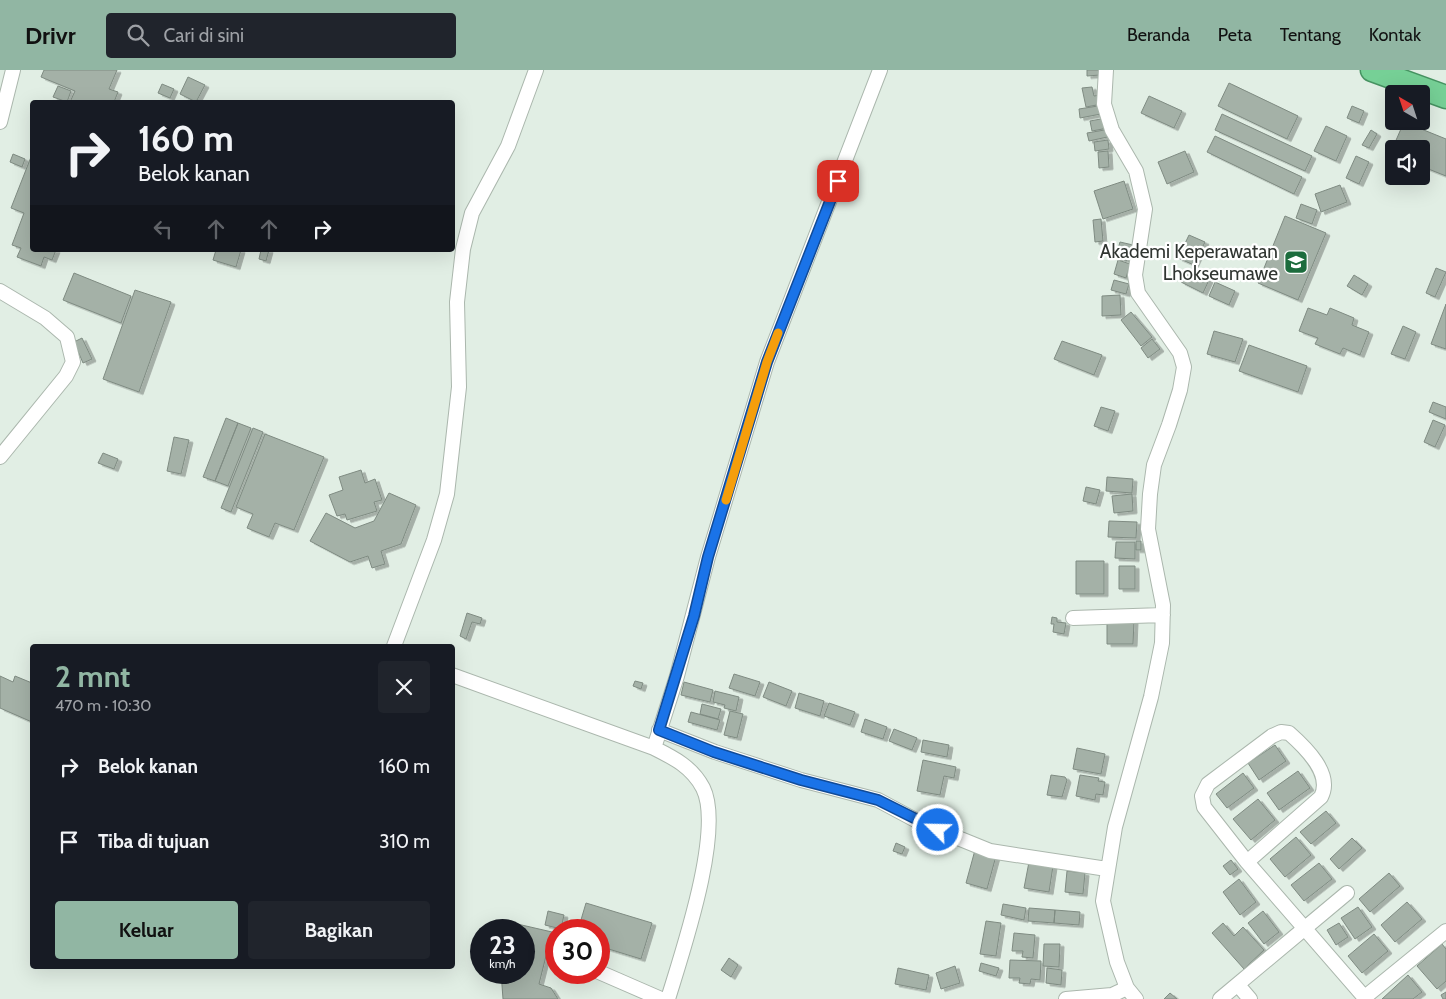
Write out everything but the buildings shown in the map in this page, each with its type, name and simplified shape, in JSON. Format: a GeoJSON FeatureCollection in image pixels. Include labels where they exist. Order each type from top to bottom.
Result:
{"type":"FeatureCollection","features":[{"type":"Feature","properties":{"kind":"highway"},"geometry":{"type":"LineString","coordinates":[[1383,72],[1446,97]]}},
{"type":"Feature","properties":{"kind":"street"},"geometry":{"type":"LineString","coordinates":[[0,122],[13,70]]}},
{"type":"Feature","properties":{"kind":"street"},"geometry":{"type":"LineString","coordinates":[[395,644],[434,540],[446,494],[459,387],[458,302],[463,249],[472,213],[508,146],[536,70]]}},
{"type":"Feature","properties":{"kind":"street"},"geometry":{"type":"LineString","coordinates":[[654,748],[694,616],[708,557],[767,362],[880,70]]}},
{"type":"Feature","properties":{"kind":"street"},"geometry":{"type":"LineString","coordinates":[[1106,70],[1104,104],[1112,130],[1136,171],[1145,210],[1135,275],[1138,293],[1180,353],[1184,367],[1169,426],[1154,465],[1150,494],[1148,529],[1155,558],[1162,615],[1162,643],[1153,688],[1115,827],[1103,901],[1117,962],[1127,988],[1136,999]]}},
{"type":"Feature","properties":{"kind":"street"},"geometry":{"type":"LineString","coordinates":[[0,291],[46,318],[67,338],[74,362],[66,376],[0,457]]}},
{"type":"Feature","properties":{"kind":"street"},"geometry":{"type":"LineString","coordinates":[[1073,618],[1162,615]]}},
{"type":"Feature","properties":{"kind":"street"},"geometry":{"type":"LineString","coordinates":[[455,676],[654,748],[678,760],[693,772],[703,788],[709,805],[710,827],[694,912],[668,999]]}},
{"type":"Feature","properties":{"kind":"street"},"geometry":{"type":"LineString","coordinates":[[659,730],[714,752],[792,777],[878,800],[921,823],[990,850],[1107,869]]}},
{"type":"Feature","properties":{"kind":"street"},"geometry":{"type":"LineString","coordinates":[[1247,862],[1322,797],[1325,790],[1325,779],[1321,771],[1289,733],[1281,732],[1272,736],[1208,784],[1202,796],[1204,807],[1247,862],[1366,998],[1446,931]]}},
{"type":"Feature","properties":{"kind":"street"},"geometry":{"type":"LineString","coordinates":[[1220,999],[1347,893]]}},
{"type":"Feature","properties":{"kind":"street"},"geometry":{"type":"LineString","coordinates":[[610,977],[662,999]]}},
{"type":"Feature","properties":{"kind":"street"},"geometry":{"type":"LineString","coordinates":[[1238,985],[1250,999]]}},
{"type":"Feature","properties":{"kind":"street"},"geometry":{"type":"LineString","coordinates":[[1066,999],[1112,995],[1127,988]]}},
{"type":"Feature","properties":{"kind":"slow traffic"},"geometry":{"type":"LineString","coordinates":[[726,500],[767,362],[778,333]]}},
{"type":"Feature","properties":{"kind":"place","name":"Akademi Keperawatan Lhokseumawe"},"geometry":{"type":"Point","coordinates":[1296,262]}},
{"type":"Feature","properties":{"kind":"route"},"geometry":{"type":"LineString","coordinates":[[838,181],[767,362],[708,557],[677,676],[659,730],[714,752],[801,780],[878,800],[938,830]]}}]}
